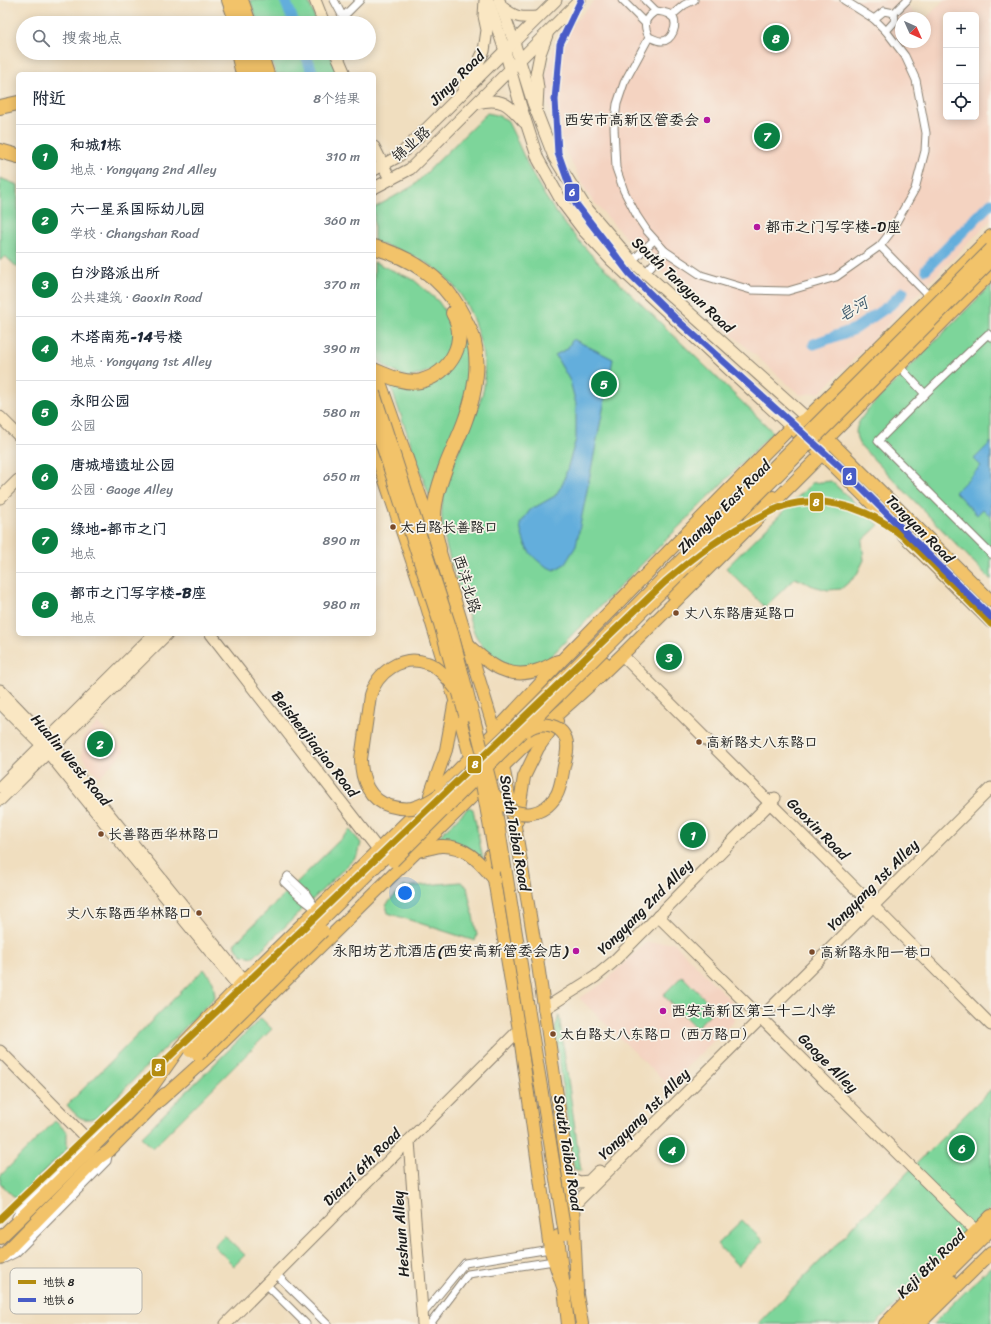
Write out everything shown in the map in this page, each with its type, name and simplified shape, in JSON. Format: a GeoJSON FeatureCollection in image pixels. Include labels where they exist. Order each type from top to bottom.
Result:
{"type":"FeatureCollection","features":[{"type":"Feature","properties":{"kind":"highway"},"geometry":{"type":"LineString","coordinates":[[224,0],[228,16]]}},
{"type":"Feature","properties":{"kind":"highway"},"geometry":{"type":"LineString","coordinates":[[229,0],[235,16]]}},
{"type":"Feature","properties":{"kind":"highway"},"geometry":{"type":"LineString","coordinates":[[241,0],[247,16]]}},
{"type":"Feature","properties":{"kind":"highway"},"geometry":{"type":"LineString","coordinates":[[240,60],[243,72]]}},
{"type":"Feature","properties":{"kind":"highway"},"geometry":{"type":"LineString","coordinates":[[250,60],[254,72]]}},
{"type":"Feature","properties":{"kind":"highway"},"geometry":{"type":"LineString","coordinates":[[262,60],[266,72]]}},
{"type":"Feature","properties":{"kind":"highway"},"geometry":{"type":"LineString","coordinates":[[0,107],[16,103]]}},
{"type":"Feature","properties":{"kind":"highway"},"geometry":{"type":"LineString","coordinates":[[0,151],[16,155]]}},
{"type":"Feature","properties":{"kind":"highway"},"geometry":{"type":"LineString","coordinates":[[376,370],[391,377],[406,381],[420,381],[436,375],[446,367],[453,357],[458,346],[460,334],[457,321],[437,292],[420,277],[383,255]]}},
{"type":"Feature","properties":{"kind":"highway"},"geometry":{"type":"LineString","coordinates":[[383,255],[414,264],[434,277],[455,301],[472,336],[476,357],[476,377],[473,396],[466,419],[447,463],[437,493],[434,523],[439,549]]}},
{"type":"Feature","properties":{"kind":"highway","name":"Keji 8th Road"},"geometry":{"type":"LineString","coordinates":[[895,1324],[991,1228]]}},
{"type":"Feature","properties":{"kind":"highway","name":"Keji 8th Road"},"geometry":{"type":"LineString","coordinates":[[909,1324],[991,1241]]}},
{"type":"Feature","properties":{"kind":"main road"},"geometry":{"type":"LineString","coordinates":[[528,719],[582,648],[752,475],[765,453],[791,427],[807,418],[991,236]]}},
{"type":"Feature","properties":{"kind":"main road","name":"Zhangba East Road"},"geometry":{"type":"LineString","coordinates":[[190,1051],[516,738],[528,719],[991,248]]}},
{"type":"Feature","properties":{"kind":"main road","name":"Zhangba East Road"},"geometry":{"type":"LineString","coordinates":[[3,1235],[92,1150],[459,781],[528,719],[991,261]]}},
{"type":"Feature","properties":{"kind":"main road"},"geometry":{"type":"LineString","coordinates":[[160,1100],[210,1056],[540,730],[624,653],[822,454],[828,438],[991,273]]}},
{"type":"Feature","properties":{"kind":"main road","name":"西沣北路"},"geometry":{"type":"LineString","coordinates":[[376,373],[439,549],[495,732],[503,767]]}},
{"type":"Feature","properties":{"kind":"main road","name":"South Taibai Road"},"geometry":{"type":"LineString","coordinates":[[376,399],[452,634],[493,793],[562,1235],[563,1287],[568,1324]]}},
{"type":"Feature","properties":{"kind":"main road","name":"Tangyan Road"},"geometry":{"type":"LineString","coordinates":[[807,418],[991,601]]}},
{"type":"Feature","properties":{"kind":"main road","name":"South Taibai Road"},"geometry":{"type":"LineString","coordinates":[[376,426],[440,624],[457,697],[477,757],[562,1235],[577,1290]]}},
{"type":"Feature","properties":{"kind":"main road","name":"Tangyan Road"},"geometry":{"type":"LineString","coordinates":[[791,427],[822,454],[991,622]]}},
{"type":"Feature","properties":{"kind":"main road","name":"Zhangba East Road"},"geometry":{"type":"LineString","coordinates":[[92,1150],[109,1151],[160,1100],[190,1051],[242,984],[428,801],[563,659],[765,453]]}},
{"type":"Feature","properties":{"kind":"main road"},"geometry":{"type":"LineString","coordinates":[[376,454],[422,587],[457,697],[478,792]]}},
{"type":"Feature","properties":{"kind":"main road"},"geometry":{"type":"LineString","coordinates":[[528,719],[601,665],[758,506],[790,486]]}},
{"type":"Feature","properties":{"kind":"main road"},"geometry":{"type":"LineString","coordinates":[[469,645],[482,658],[497,668],[509,672],[523,674],[537,671],[563,659]]}},
{"type":"Feature","properties":{"kind":"main road"},"geometry":{"type":"LineString","coordinates":[[428,801],[446,750],[457,697],[449,679],[438,669],[428,663],[414,660],[399,663],[385,671],[376,681],[370,695],[361,759],[361,769],[364,782],[370,792],[377,800],[398,809],[412,808],[433,799],[459,781]]}},
{"type":"Feature","properties":{"kind":"main road"},"geometry":{"type":"LineString","coordinates":[[516,832],[524,777],[538,748],[572,702]]}},
{"type":"Feature","properties":{"kind":"main road"},"geometry":{"type":"LineString","coordinates":[[493,793],[504,805],[516,812],[528,814],[541,811],[549,805],[556,795],[562,778],[567,753],[567,740],[563,733],[558,727],[541,725],[531,727],[516,738]]}},
{"type":"Feature","properties":{"kind":"main road","name":"South Taibai Road"},"geometry":{"type":"LineString","coordinates":[[503,767],[516,832],[573,1206],[577,1290],[582,1324]]}},
{"type":"Feature","properties":{"kind":"main road","name":"South Taibai Road"},"geometry":{"type":"LineString","coordinates":[[478,792],[495,880],[519,1030],[552,1255],[563,1287]]}},
{"type":"Feature","properties":{"kind":"main road"},"geometry":{"type":"LineString","coordinates":[[417,851],[442,846],[460,849],[469,853],[481,863],[495,880]]}},
{"type":"Feature","properties":{"kind":"main road","name":"Zhangba East Road"},"geometry":{"type":"LineString","coordinates":[[0,1259],[92,1150]]}},
{"type":"Feature","properties":{"kind":"main road"},"geometry":{"type":"LineString","coordinates":[[885,1324],[991,1216]]}},
{"type":"Feature","properties":{"kind":"main road"},"geometry":{"type":"LineString","coordinates":[[919,1324],[991,1252]]}},
{"type":"Feature","properties":{"kind":"street"},"geometry":{"type":"LineString","coordinates":[[315,0],[321,16]]}},
{"type":"Feature","properties":{"kind":"street"},"geometry":{"type":"LineString","coordinates":[[334,0],[342,16]]}},
{"type":"Feature","properties":{"kind":"street"},"geometry":{"type":"LineString","coordinates":[[344,16],[360,0]]}},
{"type":"Feature","properties":{"kind":"street"},"geometry":{"type":"LineString","coordinates":[[453,102],[484,51],[487,30],[484,16],[485,0]]}},
{"type":"Feature","properties":{"kind":"street","name":"South Tangyan Road"},"geometry":{"type":"LineString","coordinates":[[488,0],[506,51],[510,70],[538,159],[562,202],[584,231],[612,261],[791,427]]}},
{"type":"Feature","properties":{"kind":"street","name":"Jinye Road"},"geometry":{"type":"LineString","coordinates":[[378,167],[399,156],[556,0]]}},
{"type":"Feature","properties":{"kind":"street"},"geometry":{"type":"LineString","coordinates":[[480,99],[580,0]]}},
{"type":"Feature","properties":{"kind":"street"},"geometry":{"type":"LineString","coordinates":[[622,0],[645,23],[649,37],[624,83],[617,104],[614,127],[616,168],[624,191],[640,221],[665,252],[701,276],[751,290],[788,291],[836,277],[880,246],[890,233],[915,189],[925,151],[926,132],[916,80],[905,56],[886,31],[874,19],[844,0]]}},
{"type":"Feature","properties":{"kind":"street"},"geometry":{"type":"LineString","coordinates":[[645,0],[656,11],[664,12],[671,16],[674,21],[672,35],[667,40],[662,42],[649,37]]}},
{"type":"Feature","properties":{"kind":"street"},"geometry":{"type":"LineString","coordinates":[[671,16],[684,5],[694,0]]}},
{"type":"Feature","properties":{"kind":"street"},"geometry":{"type":"LineString","coordinates":[[894,13],[907,0]]}},
{"type":"Feature","properties":{"kind":"street"},"geometry":{"type":"LineString","coordinates":[[500,4],[513,16],[526,18],[538,17]]}},
{"type":"Feature","properties":{"kind":"street","name":"South Tangyan Road"},"geometry":{"type":"LineString","coordinates":[[500,4],[537,113],[554,157],[584,206],[632,261],[807,418]]}},
{"type":"Feature","properties":{"kind":"street"},"geometry":{"type":"LineString","coordinates":[[874,19],[884,10],[894,13]]}},
{"type":"Feature","properties":{"kind":"street"},"geometry":{"type":"LineString","coordinates":[[645,23],[650,15],[656,11]]}},
{"type":"Feature","properties":{"kind":"street"},"geometry":{"type":"LineString","coordinates":[[886,31],[895,21],[894,13]]}},
{"type":"Feature","properties":{"kind":"street"},"geometry":{"type":"LineString","coordinates":[[537,113],[538,88],[536,74],[540,54],[547,33]]}},
{"type":"Feature","properties":{"kind":"street"},"geometry":{"type":"LineString","coordinates":[[339,60],[344,72]]}},
{"type":"Feature","properties":{"kind":"street"},"geometry":{"type":"LineString","coordinates":[[472,84],[480,99]]}},
{"type":"Feature","properties":{"kind":"street"},"geometry":{"type":"LineString","coordinates":[[480,99],[503,102],[513,110],[527,126]]}},
{"type":"Feature","properties":{"kind":"street","name":"锦业路"},"geometry":{"type":"LineString","coordinates":[[376,187],[410,169],[480,99]]}},
{"type":"Feature","properties":{"kind":"street"},"geometry":{"type":"LineString","coordinates":[[376,157],[378,167],[390,179]]}},
{"type":"Feature","properties":{"kind":"street"},"geometry":{"type":"LineString","coordinates":[[632,261],[654,240]]}},
{"type":"Feature","properties":{"kind":"street"},"geometry":{"type":"LineString","coordinates":[[880,246],[929,296]]}},
{"type":"Feature","properties":{"kind":"street"},"geometry":{"type":"LineString","coordinates":[[645,273],[665,252]]}},
{"type":"Feature","properties":{"kind":"street"},"geometry":{"type":"LineString","coordinates":[[991,337],[988,334],[878,441],[991,554]]}},
{"type":"Feature","properties":{"kind":"street"},"geometry":{"type":"LineString","coordinates":[[898,366],[925,394]]}},
{"type":"Feature","properties":{"kind":"street"},"geometry":{"type":"LineString","coordinates":[[0,417],[16,433]]}},
{"type":"Feature","properties":{"kind":"street"},"geometry":{"type":"LineString","coordinates":[[0,498],[16,482]]}},
{"type":"Feature","properties":{"kind":"street"},"geometry":{"type":"LineString","coordinates":[[0,800],[48,746],[152,636]]}},
{"type":"Feature","properties":{"kind":"street"},"geometry":{"type":"LineString","coordinates":[[0,787],[48,746],[165,636]]}},
{"type":"Feature","properties":{"kind":"street","name":"Beishenjiaqiao Road"},"geometry":{"type":"LineString","coordinates":[[213,636],[378,850],[397,871]]}},
{"type":"Feature","properties":{"kind":"street","name":"Gaoxin Road"},"geometry":{"type":"LineString","coordinates":[[624,653],[873,901],[991,1025]]}},
{"type":"Feature","properties":{"kind":"street","name":"Hualin West Road"},"geometry":{"type":"LineString","coordinates":[[0,690],[48,746],[242,984]]}},
{"type":"Feature","properties":{"kind":"street","name":"Hualin West Road"},"geometry":{"type":"LineString","coordinates":[[0,703],[48,746]]}},
{"type":"Feature","properties":{"kind":"street","name":"Yongyang 1st Alley"},"geometry":{"type":"LineString","coordinates":[[573,1206],[991,779]]}},
{"type":"Feature","properties":{"kind":"street","name":"Yongyang 1st Alley"},"geometry":{"type":"LineString","coordinates":[[873,901],[991,788]]}},
{"type":"Feature","properties":{"kind":"street","name":"Yongyang 2nd Alley"},"geometry":{"type":"LineString","coordinates":[[544,1009],[595,977],[612,963],[773,800]]}},
{"type":"Feature","properties":{"kind":"street"},"geometry":{"type":"LineString","coordinates":[[288,876],[305,892],[316,910],[284,882],[288,876]]}},
{"type":"Feature","properties":{"kind":"street","name":"Gaoxin Road"},"geometry":{"type":"LineString","coordinates":[[873,901],[991,1014]]}},
{"type":"Feature","properties":{"kind":"street","name":"Gaoge Alley"},"geometry":{"type":"LineString","coordinates":[[658,916],[976,1231]]}},
{"type":"Feature","properties":{"kind":"street","name":"Yongyang 1st Alley"},"geometry":{"type":"LineString","coordinates":[[568,1176],[579,1182],[589,1181],[760,1016]]}},
{"type":"Feature","properties":{"kind":"street","name":"Dianzi 6th Road"},"geometry":{"type":"LineString","coordinates":[[226,1324],[519,1030]]}},
{"type":"Feature","properties":{"kind":"street"},"geometry":{"type":"LineString","coordinates":[[0,1051],[92,1150]]}},
{"type":"Feature","properties":{"kind":"street","name":"Zhangba East Road"},"geometry":{"type":"LineString","coordinates":[[92,1150],[190,1051]]}},
{"type":"Feature","properties":{"kind":"street","name":"Heshun Alley"},"geometry":{"type":"LineString","coordinates":[[409,1141],[423,1320]]}},
{"type":"Feature","properties":{"kind":"street","name":"Zhangba East Road"},"geometry":{"type":"LineString","coordinates":[[0,1259],[16,1253],[107,1161],[109,1151]]}},
{"type":"Feature","properties":{"kind":"street"},"geometry":{"type":"LineString","coordinates":[[423,1320],[465,1263],[552,1255]]}},
{"type":"Feature","properties":{"kind":"street"},"geometry":{"type":"LineString","coordinates":[[430,1324],[468,1274],[552,1255]]}},
{"type":"Feature","properties":{"kind":"street"},"geometry":{"type":"LineString","coordinates":[[276,1274],[327,1324]]}},
{"type":"Feature","properties":{"kind":"street"},"geometry":{"type":"LineString","coordinates":[[266,1284],[306,1324]]}},
{"type":"Feature","properties":{"kind":"shaded area"},"geometry":{"type":"Polygon","coordinates":[[[595,0],[901,0],[913,12],[895,12],[895,48],[931,48],[931,13],[944,0],[991,0],[991,220],[821,392],[800,395],[632,245],[589,196],[552,126],[544,82],[556,42],[595,0]]]}},
{"type":"Feature","properties":{"kind":"shaded area"},"geometry":{"type":"Polygon","coordinates":[[[98,723],[125,751],[99,777],[82,757],[82,738],[98,723]]]}},
{"type":"Feature","properties":{"kind":"shaded area","name":"西安高新区第三十二小学"},"geometry":{"type":"Polygon","coordinates":[[[673,942],[732,1002],[734,1021],[668,1085],[579,998],[602,984],[645,943],[673,942]]]}},
{"type":"Feature","properties":{"kind":"green space"},"geometry":{"type":"Polygon","coordinates":[[[250,0],[308,0],[314,16],[256,16],[250,0]]]}},
{"type":"Feature","properties":{"kind":"green space"},"geometry":{"type":"Polygon","coordinates":[[[271,60],[332,60],[337,72],[275,72],[271,60]]]}},
{"type":"Feature","properties":{"kind":"green space"},"geometry":{"type":"Polygon","coordinates":[[[487,113],[497,115],[507,120],[544,195],[566,225],[598,262],[773,432],[544,663],[528,667],[515,667],[507,665],[494,659],[482,646],[472,628],[445,542],[442,517],[444,491],[453,463],[482,395],[485,374],[484,361],[475,324],[466,304],[449,281],[430,265],[415,257],[376,243],[376,207],[413,186],[487,113]]]}},
{"type":"Feature","properties":{"kind":"green space"},"geometry":{"type":"Polygon","coordinates":[[[0,178],[16,184],[16,266],[5,256],[0,261],[0,178]]]}},
{"type":"Feature","properties":{"kind":"green space"},"geometry":{"type":"Polygon","coordinates":[[[376,263],[414,280],[438,301],[454,324],[455,341],[438,368],[409,378],[392,371],[380,361],[377,356],[376,263]]]}},
{"type":"Feature","properties":{"kind":"green space"},"geometry":{"type":"Polygon","coordinates":[[[991,285],[991,580],[859,444],[856,429],[868,409],[991,285]]]}},
{"type":"Feature","properties":{"kind":"green space"},"geometry":{"type":"Polygon","coordinates":[[[463,330],[471,366],[470,396],[430,498],[388,379],[432,379],[463,330]]]}},
{"type":"Feature","properties":{"kind":"green space"},"geometry":{"type":"Polygon","coordinates":[[[831,481],[879,525],[862,541],[864,560],[856,576],[841,589],[828,590],[813,586],[795,578],[765,607],[726,568],[812,483],[831,481]]]}},
{"type":"Feature","properties":{"kind":"green space"},"geometry":{"type":"Polygon","coordinates":[[[469,807],[473,809],[483,859],[431,844],[469,807]]]}},
{"type":"Feature","properties":{"kind":"green space"},"geometry":{"type":"Polygon","coordinates":[[[350,830],[361,843],[358,855],[254,957],[242,955],[234,944],[350,830]]]}},
{"type":"Feature","properties":{"kind":"green space"},"geometry":{"type":"Polygon","coordinates":[[[461,882],[467,887],[477,935],[475,941],[388,913],[386,905],[403,887],[461,882]]]}},
{"type":"Feature","properties":{"kind":"green space"},"geometry":{"type":"Polygon","coordinates":[[[204,969],[213,981],[215,997],[97,1117],[92,1119],[83,1119],[77,1115],[67,1105],[204,969]]]}},
{"type":"Feature","properties":{"kind":"green space"},"geometry":{"type":"Polygon","coordinates":[[[682,976],[715,1009],[696,1028],[663,995],[682,976]]]}},
{"type":"Feature","properties":{"kind":"green space"},"geometry":{"type":"Polygon","coordinates":[[[559,1015],[581,1171],[574,1169],[555,1029],[559,1015]]]}},
{"type":"Feature","properties":{"kind":"green space"},"geometry":{"type":"Polygon","coordinates":[[[261,1018],[272,1029],[153,1148],[141,1137],[261,1018]]]}},
{"type":"Feature","properties":{"kind":"green space"},"geometry":{"type":"Polygon","coordinates":[[[991,1089],[991,1208],[876,1324],[758,1324],[848,1233],[851,1227],[858,1222],[991,1089]]]}},
{"type":"Feature","properties":{"kind":"green space"},"geometry":{"type":"Polygon","coordinates":[[[55,1121],[67,1132],[67,1149],[16,1199],[0,1183],[0,1176],[55,1121]]]}},
{"type":"Feature","properties":{"kind":"green space"},"geometry":{"type":"Polygon","coordinates":[[[742,1220],[763,1241],[738,1266],[717,1244],[742,1220]]]}},
{"type":"Feature","properties":{"kind":"green space"},"geometry":{"type":"Polygon","coordinates":[[[224,1235],[245,1255],[234,1266],[214,1246],[224,1235]]]}},
{"type":"Feature","properties":{"kind":"green space"},"geometry":{"type":"Polygon","coordinates":[[[991,1266],[991,1324],[933,1324],[991,1266]]]}},
{"type":"Feature","properties":{"kind":"water"},"geometry":{"type":"Polygon","coordinates":[[[573,339],[613,359],[576,546],[565,564],[554,570],[534,558],[523,540],[520,524],[530,510],[555,496],[563,483],[576,439],[576,404],[570,381],[555,355],[567,349],[573,339]]]}},
{"type":"Feature","properties":{"kind":"water"},"geometry":{"type":"Polygon","coordinates":[[[991,442],[991,517],[983,509],[977,515],[955,492],[981,466],[974,459],[991,442]]]}},
{"type":"Feature","properties":{"kind":"waterway","name":"皂河"},"geometry":{"type":"LineString","coordinates":[[285,0],[291,16]]}},
{"type":"Feature","properties":{"kind":"waterway","name":"皂河"},"geometry":{"type":"LineString","coordinates":[[308,60],[312,72]]}},
{"type":"Feature","properties":{"kind":"waterway","name":"皂河"},"geometry":{"type":"LineString","coordinates":[[926,269],[991,203]]}},
{"type":"Feature","properties":{"kind":"waterway","name":"皂河"},"geometry":{"type":"LineString","coordinates":[[814,344],[855,329],[890,305],[903,292]]}},
{"type":"Feature","properties":{"kind":"metro line","name":"6"},"geometry":{"type":"LineString","coordinates":[[581,0],[560,44],[555,100],[558,153],[576,204],[630,274],[675,318],[837,464],[991,617]]}},
{"type":"Feature","properties":{"kind":"metro line","name":"8"},"geometry":{"type":"LineString","coordinates":[[0,1219],[665,582],[699,554],[736,529],[776,509],[797,503],[824,502],[850,507],[875,517],[906,539],[991,624]]}},
{"type":"Feature","properties":{"kind":"place","name":"都市之门写字楼-B座"},"geometry":{"type":"Point","coordinates":[776,38]}},
{"type":"Feature","properties":{"kind":"place","name":"西安市高新区管委会"},"geometry":{"type":"Point","coordinates":[707,120]}},
{"type":"Feature","properties":{"kind":"place","name":"绿地-都市之门"},"geometry":{"type":"Point","coordinates":[767,136]}},
{"type":"Feature","properties":{"kind":"place","name":"都市之门写字楼-D座"},"geometry":{"type":"Point","coordinates":[757,227]}},
{"type":"Feature","properties":{"kind":"place","name":"永阳公园"},"geometry":{"type":"Point","coordinates":[604,384]}},
{"type":"Feature","properties":{"kind":"place","name":"太白路长善路口"},"geometry":{"type":"Point","coordinates":[393,527]}},
{"type":"Feature","properties":{"kind":"place","name":"丈八东路唐延路口"},"geometry":{"type":"Point","coordinates":[676,613]}},
{"type":"Feature","properties":{"kind":"place","name":"白沙路派出所"},"geometry":{"type":"Point","coordinates":[669,657]}},
{"type":"Feature","properties":{"kind":"place","name":"高新路丈八东路口"},"geometry":{"type":"Point","coordinates":[699,742]}},
{"type":"Feature","properties":{"kind":"place","name":"六一星系国际幼儿园"},"geometry":{"type":"Point","coordinates":[100,744]}},
{"type":"Feature","properties":{"kind":"place","name":"长善路西华林路口"},"geometry":{"type":"Point","coordinates":[101,834]}},
{"type":"Feature","properties":{"kind":"place","name":"和城1栋"},"geometry":{"type":"Point","coordinates":[693,835]}},
{"type":"Feature","properties":{"kind":"place","name":"丈八东路西华林路口"},"geometry":{"type":"Point","coordinates":[199,913]}},
{"type":"Feature","properties":{"kind":"place","name":"永阳坊艺术酒店(西安高新管委会店)"},"geometry":{"type":"Point","coordinates":[576,951]}},
{"type":"Feature","properties":{"kind":"place","name":"高新路永阳一巷口"},"geometry":{"type":"Point","coordinates":[812,952]}},
{"type":"Feature","properties":{"kind":"place","name":"西安高新区第三十二小学"},"geometry":{"type":"Point","coordinates":[663,1011]}},
{"type":"Feature","properties":{"kind":"place","name":"太白路丈八东路口（西万路口）"},"geometry":{"type":"Point","coordinates":[553,1034]}},
{"type":"Feature","properties":{"kind":"place","name":"唐城墙遗址公园"},"geometry":{"type":"Point","coordinates":[962,1148]}},
{"type":"Feature","properties":{"kind":"place","name":"木塔南苑-14号楼"},"geometry":{"type":"Point","coordinates":[672,1150]}}]}
